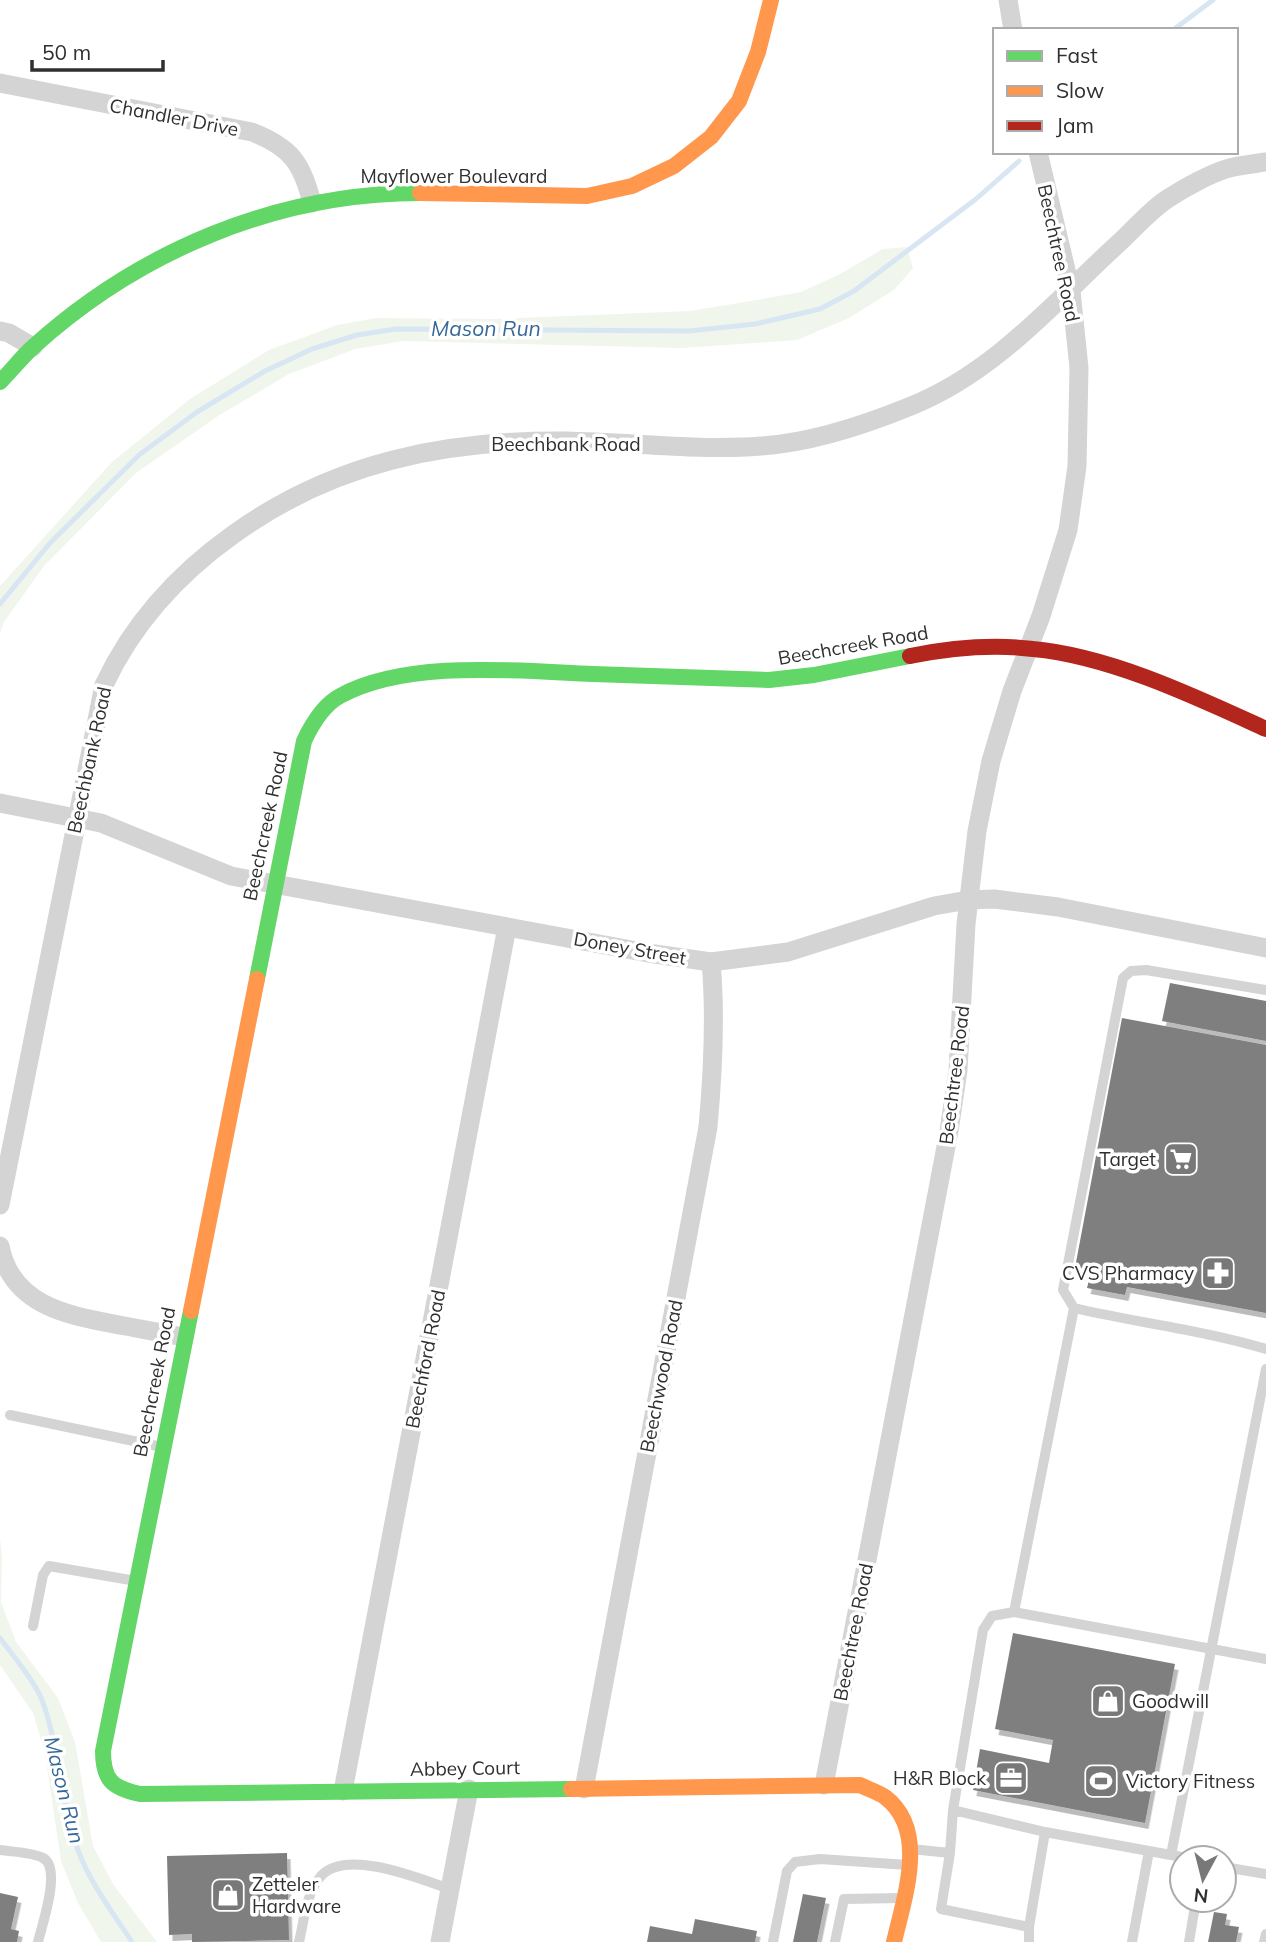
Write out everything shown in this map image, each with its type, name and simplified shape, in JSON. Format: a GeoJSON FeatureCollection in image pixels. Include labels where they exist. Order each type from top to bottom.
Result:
{"type":"FeatureCollection","features":[{"type":"Feature","properties":{"kind":"street","name":"Mayflower Boulevard"},"geometry":{"type":"LineString","coordinates":[[0,382],[33,347],[88,303],[143,268],[196,241],[252,220],[312,203],[364,196],[424,193],[587,196],[642,183],[682,160],[709,139],[725,122],[752,71],[771,0]]}},
{"type":"Feature","properties":{"kind":"street"},"geometry":{"type":"LineString","coordinates":[[1008,0],[1013,28]]}},
{"type":"Feature","properties":{"kind":"street","name":"Chandler Drive"},"geometry":{"type":"LineString","coordinates":[[0,83],[252,132],[286,149],[306,180],[312,203]]}},
{"type":"Feature","properties":{"kind":"street","name":"Beechtree Road"},"geometry":{"type":"LineString","coordinates":[[824,1784],[949,1131],[958,1070],[968,900],[977,831],[991,761],[1068,530],[1077,466],[1079,368],[1071,290],[1038,154]]}},
{"type":"Feature","properties":{"kind":"street","name":"Beechbank Road"},"geometry":{"type":"LineString","coordinates":[[0,1205],[104,685],[117,657],[138,625],[192,567],[252,521],[285,502],[356,469],[423,452],[507,441],[763,446],[866,423],[915,405],[964,379],[999,355],[1170,196],[1226,169],[1266,162]]}},
{"type":"Feature","properties":{"kind":"street"},"geometry":{"type":"LineString","coordinates":[[0,331],[9,333],[33,347]]}},
{"type":"Feature","properties":{"kind":"street","name":"Beechcreek Road"},"geometry":{"type":"LineString","coordinates":[[109,1782],[102,1767],[103,1751],[274,884],[304,741],[312,723],[324,708],[339,696],[358,688],[422,673],[512,671],[769,680],[805,677],[945,650],[995,647],[1059,653],[1126,670],[1266,729]]}},
{"type":"Feature","properties":{"kind":"street","name":"Doney Street"},"geometry":{"type":"LineString","coordinates":[[0,803],[101,823],[231,876],[711,962],[788,952],[934,906],[968,900],[1058,907],[1266,947]]}},
{"type":"Feature","properties":{"kind":"street","name":"Beechford Road"},"geometry":{"type":"LineString","coordinates":[[343,1791],[508,927]]}},
{"type":"Feature","properties":{"kind":"street","name":"Beechwood Road"},"geometry":{"type":"LineString","coordinates":[[584,1789],[708,1127],[715,1008],[711,962]]}},
{"type":"Feature","properties":{"kind":"street"},"geometry":{"type":"LineString","coordinates":[[0,1246],[19,1285],[31,1297],[50,1308],[79,1317],[184,1337]]}},
{"type":"Feature","properties":{"kind":"street","name":"Abbey Court"},"geometry":{"type":"LineString","coordinates":[[109,1782],[123,1791],[140,1794],[824,1784]]}},
{"type":"Feature","properties":{"kind":"street"},"geometry":{"type":"LineString","coordinates":[[824,1784],[860,1785],[878,1790],[903,1814],[910,1830],[910,1857],[894,1942]]}},
{"type":"Feature","properties":{"kind":"street"},"geometry":{"type":"LineString","coordinates":[[440,1942],[469,1789]]}},
{"type":"Feature","properties":{"kind":"lane"},"geometry":{"type":"LineString","coordinates":[[1266,989],[1146,970],[1130,971],[1123,978],[1063,1290],[1074,1307],[1123,1320],[1223,1336],[1266,1349]]}},
{"type":"Feature","properties":{"kind":"lane"},"geometry":{"type":"LineString","coordinates":[[1014,1612],[1074,1307]]}},
{"type":"Feature","properties":{"kind":"lane"},"geometry":{"type":"LineString","coordinates":[[1173,1844],[1266,1369]]}},
{"type":"Feature","properties":{"kind":"lane"},"geometry":{"type":"LineString","coordinates":[[10,1415],[163,1447]]}},
{"type":"Feature","properties":{"kind":"lane"},"geometry":{"type":"LineString","coordinates":[[33,1626],[43,1574],[49,1566],[136,1581]]}},
{"type":"Feature","properties":{"kind":"lane"},"geometry":{"type":"LineString","coordinates":[[1029,1927],[941,1909],[950,1853],[953,1810],[983,1630],[992,1616],[1014,1612],[1266,1659]]}},
{"type":"Feature","properties":{"kind":"lane"},"geometry":{"type":"LineString","coordinates":[[953,1810],[1045,1832],[1168,1854]]}},
{"type":"Feature","properties":{"kind":"lane"},"geometry":{"type":"LineString","coordinates":[[1029,1942],[1029,1927],[1045,1832]]}},
{"type":"Feature","properties":{"kind":"lane"},"geometry":{"type":"LineString","coordinates":[[0,1850],[42,1857],[49,1863],[52,1871],[51,1887],[38,1942]]}},
{"type":"Feature","properties":{"kind":"lane"},"geometry":{"type":"LineString","coordinates":[[1132,1942],[1149,1851]]}},
{"type":"Feature","properties":{"kind":"lane"},"geometry":{"type":"LineString","coordinates":[[773,1942],[787,1871],[795,1862],[950,1853]]}},
{"type":"Feature","properties":{"kind":"lane"},"geometry":{"type":"LineString","coordinates":[[299,1942],[311,1892],[323,1875],[341,1866],[394,1870],[450,1889]]}},
{"type":"Feature","properties":{"kind":"lane"},"geometry":{"type":"LineString","coordinates":[[1238,1869],[1266,1874]]}},
{"type":"Feature","properties":{"kind":"lane"},"geometry":{"type":"LineString","coordinates":[[835,1942],[844,1899],[902,1898]]}},
{"type":"Feature","properties":{"kind":"lane"},"geometry":{"type":"LineString","coordinates":[[1189,1942],[1194,1914]]}},
{"type":"Feature","properties":{"kind":"lane"},"geometry":{"type":"LineString","coordinates":[[1264,1942],[1266,1934]]}},
{"type":"Feature","properties":{"kind":"shaded area"},"geometry":{"type":"Polygon","coordinates":[[[907,247],[913,268],[894,290],[849,318],[797,340],[682,348],[403,341],[355,349],[289,374],[218,416],[136,473],[44,566],[4,622],[0,633],[0,586],[112,462],[190,399],[269,350],[337,325],[377,318],[495,319],[690,311],[801,292],[840,274],[883,249],[907,247]]]}},
{"type":"Feature","properties":{"kind":"shaded area"},"geometry":{"type":"Polygon","coordinates":[[[0,1538],[1,1602],[16,1642],[58,1698],[75,1742],[93,1846],[113,1884],[157,1942],[101,1942],[78,1903],[61,1861],[45,1753],[33,1713],[0,1665],[0,1538]]]}},
{"type":"Feature","properties":{"kind":"building"},"geometry":{"type":"Polygon","coordinates":[[[1170,983],[1266,1001],[1266,1041],[1162,1021],[1170,983]]]}},
{"type":"Feature","properties":{"kind":"building","name":"Target"},"geometry":{"type":"Polygon","coordinates":[[[1122,1018],[1266,1045],[1266,1313],[1127,1287],[1125,1295],[1087,1288],[1090,1276],[1074,1273],[1122,1018]]]}},
{"type":"Feature","properties":{"kind":"building"},"geometry":{"type":"Polygon","coordinates":[[[1013,1633],[1175,1664],[1145,1823],[973,1790],[980,1749],[1049,1763],[1053,1740],[995,1729],[1013,1633]]]}},
{"type":"Feature","properties":{"kind":"building","name":"Zetteler Hardware"},"geometry":{"type":"Polygon","coordinates":[[[287,1853],[289,1940],[192,1942],[192,1934],[169,1935],[167,1856],[287,1853]]]}},
{"type":"Feature","properties":{"kind":"building"},"geometry":{"type":"Polygon","coordinates":[[[0,1893],[18,1897],[11,1929],[19,1931],[17,1942],[0,1942],[0,1893]]]}},
{"type":"Feature","properties":{"kind":"building"},"geometry":{"type":"Polygon","coordinates":[[[803,1894],[826,1898],[817,1942],[793,1942],[803,1894]]]}},
{"type":"Feature","properties":{"kind":"building"},"geometry":{"type":"Polygon","coordinates":[[[1214,1914],[1227,1914],[1225,1925],[1239,1927],[1236,1942],[1208,1942],[1214,1914]]]}},
{"type":"Feature","properties":{"kind":"building"},"geometry":{"type":"Polygon","coordinates":[[[695,1919],[757,1931],[755,1942],[647,1942],[650,1926],[692,1934],[695,1919]]]}},
{"type":"Feature","properties":{"kind":"waterway","name":"Mason Run"},"geometry":{"type":"LineString","coordinates":[[1176,28],[1213,0]]}},
{"type":"Feature","properties":{"kind":"waterway","name":"Mason Run"},"geometry":{"type":"LineString","coordinates":[[0,604],[50,543],[139,455],[197,412],[265,371],[312,349],[357,335],[396,329],[689,331],[755,324],[820,309],[854,291],[976,199],[1019,161]]}},
{"type":"Feature","properties":{"kind":"waterway","name":"Mason Run"},"geometry":{"type":"LineString","coordinates":[[0,1638],[29,1676],[42,1700],[78,1850],[95,1886],[132,1942]]}},
{"type":"Feature","properties":{"kind":"traffic: fast"},"geometry":{"type":"LineString","coordinates":[[0,382],[33,347],[74,313],[118,282],[164,256],[263,216],[314,204],[367,196],[420,193]]}},
{"type":"Feature","properties":{"kind":"traffic: fast"},"geometry":{"type":"LineString","coordinates":[[257,979],[304,741],[323,710],[340,696],[367,684],[430,672],[498,670],[769,680],[814,675],[910,656]]}},
{"type":"Feature","properties":{"kind":"traffic: fast"},"geometry":{"type":"LineString","coordinates":[[191,1311],[103,1751],[107,1776],[122,1789],[140,1794],[571,1789]]}},
{"type":"Feature","properties":{"kind":"traffic: slow"},"geometry":{"type":"LineString","coordinates":[[420,193],[587,196],[632,186],[674,166],[711,137],[739,101],[758,52],[771,0]]}},
{"type":"Feature","properties":{"kind":"traffic: slow"},"geometry":{"type":"LineString","coordinates":[[191,1311],[257,979]]}},
{"type":"Feature","properties":{"kind":"traffic: slow"},"geometry":{"type":"LineString","coordinates":[[571,1789],[860,1785],[876,1792],[898,1811],[906,1827],[910,1846],[907,1885],[894,1942]]}},
{"type":"Feature","properties":{"kind":"traffic: jam"},"geometry":{"type":"LineString","coordinates":[[910,656],[987,647],[1062,653],[1152,680],[1266,729]]}},
{"type":"Feature","properties":{"kind":"place","name":"Target"},"geometry":{"type":"Point","coordinates":[1181,1159]}},
{"type":"Feature","properties":{"kind":"place","name":"CVS Pharmacy"},"geometry":{"type":"Point","coordinates":[1218,1273]}},
{"type":"Feature","properties":{"kind":"place","name":"Goodwill"},"geometry":{"type":"Point","coordinates":[1108,1701]}},
{"type":"Feature","properties":{"kind":"place","name":"H&R Block"},"geometry":{"type":"Point","coordinates":[1011,1778]}},
{"type":"Feature","properties":{"kind":"place","name":"Victory Fitness"},"geometry":{"type":"Point","coordinates":[1101,1781]}},
{"type":"Feature","properties":{"kind":"place","name":"Zetteler Hardware"},"geometry":{"type":"Point","coordinates":[228,1895]}}]}
